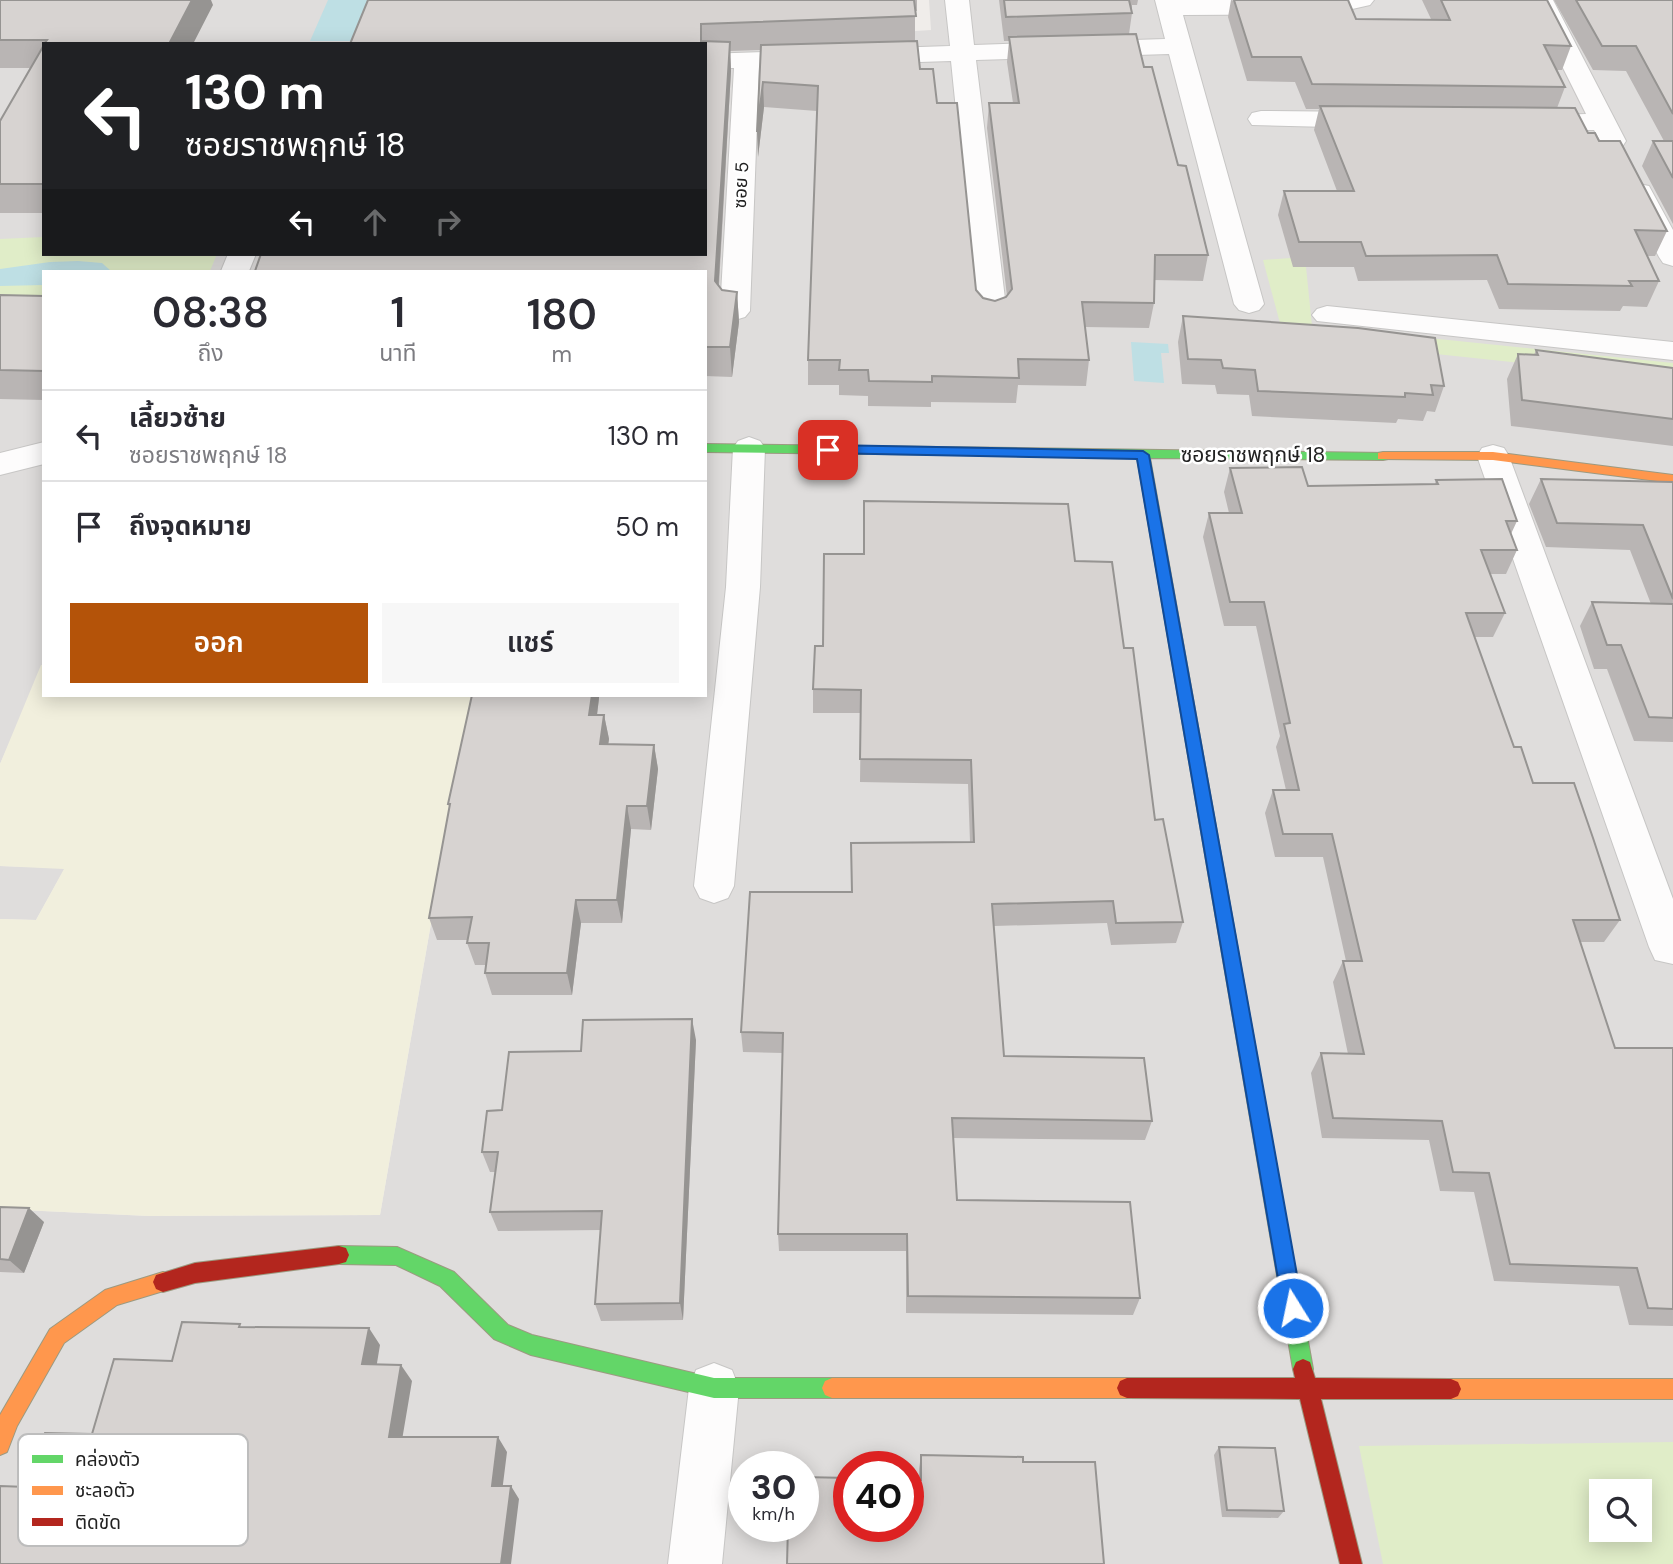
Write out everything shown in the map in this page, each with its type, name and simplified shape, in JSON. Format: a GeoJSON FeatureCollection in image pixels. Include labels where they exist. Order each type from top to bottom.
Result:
{"type":"FeatureCollection","features":[{"type":"Feature","properties":{"kind":"street"},"geometry":{"type":"LineString","coordinates":[[957,0],[992,314]]}},
{"type":"Feature","properties":{"kind":"street"},"geometry":{"type":"LineString","coordinates":[[1249,304],[1168,4],[1329,7],[1362,0]]}},
{"type":"Feature","properties":{"kind":"street"},"geometry":{"type":"LineString","coordinates":[[1541,0],[1673,257]]}},
{"type":"Feature","properties":{"kind":"street"},"geometry":{"type":"LineString","coordinates":[[707,61],[1180,46]]}},
{"type":"Feature","properties":{"kind":"street","name":"ซอย 5"},"geometry":{"type":"LineString","coordinates":[[735,311],[747,59]]}},
{"type":"Feature","properties":{"kind":"street"},"geometry":{"type":"LineString","coordinates":[[1261,119],[1392,120]]}},
{"type":"Feature","properties":{"kind":"street"},"geometry":{"type":"LineString","coordinates":[[1511,122],[1604,122]]}},
{"type":"Feature","properties":{"kind":"street"},"geometry":{"type":"LineString","coordinates":[[1327,315],[1673,351]]}},
{"type":"Feature","properties":{"kind":"street","name":"ซอยราชพฤกษ์ 18"},"geometry":{"type":"LineString","coordinates":[[707,448],[1143,455],[1493,456],[1673,479]]}},
{"type":"Feature","properties":{"kind":"street"},"geometry":{"type":"LineString","coordinates":[[714,886],[743,587],[749,448]]}},
{"type":"Feature","properties":{"kind":"street"},"geometry":{"type":"LineString","coordinates":[[0,464],[42,454]]}},
{"type":"Feature","properties":{"kind":"street"},"geometry":{"type":"LineString","coordinates":[[1143,455],[1307,1389],[1351,1564]]}},
{"type":"Feature","properties":{"kind":"street"},"geometry":{"type":"LineString","coordinates":[[1493,456],[1670,947]]}},
{"type":"Feature","properties":{"kind":"street"},"geometry":{"type":"LineString","coordinates":[[0,1445],[8,1421],[57,1336],[112,1297],[195,1273],[332,1255],[397,1256],[447,1279],[501,1332],[511,1337],[531,1345],[714,1388],[1673,1389]]}},
{"type":"Feature","properties":{"kind":"street"},"geometry":{"type":"LineString","coordinates":[[695,1564],[714,1388]]}},
{"type":"Feature","properties":{"kind":"shaded area"},"geometry":{"type":"Polygon","coordinates":[[[0,0],[456,0],[443,42],[42,42],[42,256],[707,256],[707,45],[931,30],[929,0],[1673,0],[1673,1564],[0,1564],[0,1209],[149,1216],[380,1215],[471,697],[707,697],[707,270],[42,270],[42,670],[0,764],[0,0]]]}},
{"type":"Feature","properties":{"kind":"shaded area"},"geometry":{"type":"Polygon","coordinates":[[[41,665],[42,697],[471,697],[380,1215],[149,1216],[0,1209],[0,919],[36,920],[64,869],[0,866],[0,764],[41,665]]]}},
{"type":"Feature","properties":{"kind":"shaded area"},"geometry":{"type":"Polygon","coordinates":[[[0,866],[65,868],[36,920],[0,919],[0,866]]]}},
{"type":"Feature","properties":{"kind":"green space"},"geometry":{"type":"Polygon","coordinates":[[[42,237],[42,256],[216,256],[210,270],[42,270],[42,314],[0,314],[0,239],[42,237]]]}},
{"type":"Feature","properties":{"kind":"green space"},"geometry":{"type":"Polygon","coordinates":[[[1305,257],[1312,326],[1673,363],[1673,379],[1284,338],[1263,260],[1305,257]]]}},
{"type":"Feature","properties":{"kind":"green space"},"geometry":{"type":"Polygon","coordinates":[[[1673,1442],[1673,1564],[1383,1564],[1359,1446],[1673,1442]]]}},
{"type":"Feature","properties":{"kind":"water"},"geometry":{"type":"Polygon","coordinates":[[[328,0],[387,0],[369,41],[310,41],[328,0]]]}},
{"type":"Feature","properties":{"kind":"water"},"geometry":{"type":"Polygon","coordinates":[[[50,262],[102,263],[110,270],[42,270],[42,285],[0,286],[0,269],[50,262]]]}},
{"type":"Feature","properties":{"kind":"water"},"geometry":{"type":"Polygon","coordinates":[[[1131,342],[1168,344],[1169,353],[1161,353],[1164,383],[1134,381],[1131,342]]]}},
{"type":"Feature","properties":{"kind":"building"},"geometry":{"type":"Polygon","coordinates":[[[0,0],[192,0],[170,42],[0,40],[0,0]]]}},
{"type":"Feature","properties":{"kind":"building"},"geometry":{"type":"Polygon","coordinates":[[[368,0],[914,0],[916,16],[701,24],[701,41],[730,42],[715,281],[722,290],[737,292],[730,347],[707,347],[707,270],[255,270],[260,256],[707,256],[707,42],[351,42],[368,0]]]}},
{"type":"Feature","properties":{"kind":"building"},"geometry":{"type":"Polygon","coordinates":[[[1004,0],[1129,0],[1132,13],[1006,17],[1004,0]]]}},
{"type":"Feature","properties":{"kind":"building"},"geometry":{"type":"Polygon","coordinates":[[[1234,0],[1348,0],[1356,19],[1450,20],[1441,0],[1547,0],[1571,46],[1544,45],[1565,87],[1312,84],[1301,57],[1252,57],[1234,0]]]}},
{"type":"Feature","properties":{"kind":"building"},"geometry":{"type":"Polygon","coordinates":[[[1576,0],[1673,0],[1673,114],[1636,46],[1602,46],[1576,0]]]}},
{"type":"Feature","properties":{"kind":"building"},"geometry":{"type":"Polygon","coordinates":[[[1136,34],[1144,67],[1152,67],[1178,165],[1186,166],[1208,255],[1155,255],[1154,303],[1082,302],[1089,360],[1018,359],[1019,378],[932,376],[932,382],[869,381],[868,370],[839,370],[840,360],[808,360],[818,86],[763,82],[757,132],[761,45],[917,41],[920,69],[933,69],[937,103],[957,103],[976,290],[983,298],[995,301],[1006,297],[1012,289],[989,103],[1019,103],[1009,37],[1136,34]]]}},
{"type":"Feature","properties":{"kind":"building"},"geometry":{"type":"Polygon","coordinates":[[[42,48],[42,184],[0,184],[0,121],[42,48]]]}},
{"type":"Feature","properties":{"kind":"building"},"geometry":{"type":"Polygon","coordinates":[[[1320,106],[1575,108],[1588,133],[1595,133],[1599,141],[1620,141],[1667,231],[1635,230],[1659,281],[1629,281],[1632,286],[1508,284],[1497,255],[1366,256],[1361,242],[1299,242],[1284,191],[1354,191],[1320,106]]]}},
{"type":"Feature","properties":{"kind":"building"},"geometry":{"type":"Polygon","coordinates":[[[1653,141],[1673,141],[1673,178],[1653,141]]]}},
{"type":"Feature","properties":{"kind":"building"},"geometry":{"type":"Polygon","coordinates":[[[0,295],[42,296],[42,371],[0,370],[0,295]]]}},
{"type":"Feature","properties":{"kind":"building"},"geometry":{"type":"Polygon","coordinates":[[[1183,316],[1358,328],[1435,338],[1444,386],[1431,385],[1433,395],[1405,393],[1405,397],[1258,391],[1255,370],[1223,368],[1221,360],[1188,359],[1183,316]]]}},
{"type":"Feature","properties":{"kind":"building"},"geometry":{"type":"Polygon","coordinates":[[[1536,350],[1673,368],[1673,419],[1522,400],[1518,354],[1538,355],[1536,350]]]}},
{"type":"Feature","properties":{"kind":"building"},"geometry":{"type":"Polygon","coordinates":[[[1302,467],[1308,486],[1438,484],[1436,480],[1502,479],[1517,521],[1506,521],[1517,550],[1481,550],[1505,613],[1466,613],[1514,747],[1521,747],[1533,783],[1574,783],[1593,838],[1620,920],[1573,920],[1615,1048],[1673,1048],[1673,1309],[1648,1308],[1637,1268],[1510,1264],[1489,1173],[1453,1172],[1442,1121],[1333,1118],[1321,1053],[1364,1054],[1343,961],[1362,961],[1332,834],[1283,834],[1273,790],[1299,790],[1284,724],[1290,723],[1264,602],[1230,602],[1209,513],[1242,513],[1230,468],[1302,467]]]}},
{"type":"Feature","properties":{"kind":"building"},"geometry":{"type":"Polygon","coordinates":[[[1541,479],[1673,482],[1673,599],[1643,525],[1557,523],[1541,479]]]}},
{"type":"Feature","properties":{"kind":"building"},"geometry":{"type":"Polygon","coordinates":[[[864,501],[1068,504],[1075,561],[1112,562],[1124,648],[1133,648],[1155,820],[1163,819],[1183,922],[1116,923],[1113,901],[992,904],[1004,1056],[1144,1058],[1152,1121],[952,1118],[957,1200],[1130,1202],[1140,1298],[908,1296],[907,1234],[778,1234],[783,1033],[741,1032],[750,892],[852,892],[851,843],[974,842],[971,760],[860,759],[861,690],[813,689],[815,646],[823,646],[824,554],[864,554],[864,501]]]}},
{"type":"Feature","properties":{"kind":"building"},"geometry":{"type":"Polygon","coordinates":[[[1592,602],[1673,604],[1673,718],[1649,717],[1621,645],[1607,645],[1592,602]]]}},
{"type":"Feature","properties":{"kind":"building"},"geometry":{"type":"Polygon","coordinates":[[[472,697],[592,697],[589,715],[604,715],[600,744],[654,745],[647,806],[627,806],[617,900],[576,900],[567,973],[485,973],[489,943],[467,943],[472,917],[429,918],[448,804],[472,697]]]}},
{"type":"Feature","properties":{"kind":"building"},"geometry":{"type":"Polygon","coordinates":[[[692,1019],[680,1303],[595,1304],[602,1211],[490,1212],[498,1152],[482,1152],[487,1111],[502,1110],[509,1052],[581,1051],[583,1020],[692,1019]]]}},
{"type":"Feature","properties":{"kind":"building"},"geometry":{"type":"Polygon","coordinates":[[[0,1207],[29,1208],[9,1260],[0,1259],[0,1207]]]}},
{"type":"Feature","properties":{"kind":"building"},"geometry":{"type":"Polygon","coordinates":[[[182,1322],[240,1324],[239,1327],[369,1328],[362,1364],[401,1365],[389,1437],[498,1437],[492,1486],[511,1486],[501,1564],[0,1564],[0,1486],[18,1487],[18,1546],[248,1546],[248,1434],[92,1434],[114,1359],[172,1361],[182,1322]]]}},
{"type":"Feature","properties":{"kind":"building"},"geometry":{"type":"Polygon","coordinates":[[[1219,1447],[1275,1448],[1284,1511],[1227,1510],[1219,1447]]]}},
{"type":"Feature","properties":{"kind":"building"},"geometry":{"type":"Polygon","coordinates":[[[924,1455],[1023,1457],[1023,1462],[1095,1462],[1104,1564],[787,1564],[788,1542],[819,1542],[819,1477],[833,1478],[833,1542],[924,1542],[924,1455]]]}},
{"type":"Feature","properties":{"kind":"traffic: fast"},"geometry":{"type":"LineString","coordinates":[[707,448],[1383,456]]}},
{"type":"Feature","properties":{"kind":"traffic: fast"},"geometry":{"type":"LineString","coordinates":[[1143,455],[1303,1369]]}},
{"type":"Feature","properties":{"kind":"traffic: fast"},"geometry":{"type":"LineString","coordinates":[[339,1255],[397,1256],[447,1279],[501,1332],[531,1345],[714,1388],[832,1388]]}},
{"type":"Feature","properties":{"kind":"traffic: slow"},"geometry":{"type":"LineString","coordinates":[[1383,456],[1493,456],[1673,479]]}},
{"type":"Feature","properties":{"kind":"traffic: slow"},"geometry":{"type":"LineString","coordinates":[[0,1445],[8,1421],[57,1336],[112,1297],[163,1282]]}},
{"type":"Feature","properties":{"kind":"traffic: slow"},"geometry":{"type":"LineString","coordinates":[[832,1388],[1127,1388]]}},
{"type":"Feature","properties":{"kind":"traffic: slow"},"geometry":{"type":"LineString","coordinates":[[1451,1389],[1673,1389]]}},
{"type":"Feature","properties":{"kind":"traffic: jam"},"geometry":{"type":"LineString","coordinates":[[163,1282],[195,1273],[339,1255]]}},
{"type":"Feature","properties":{"kind":"traffic: jam"},"geometry":{"type":"LineString","coordinates":[[1303,1369],[1351,1564]]}},
{"type":"Feature","properties":{"kind":"traffic: jam"},"geometry":{"type":"LineString","coordinates":[[1127,1388],[1451,1389]]}},
{"type":"Feature","properties":{"kind":"route"},"geometry":{"type":"LineString","coordinates":[[828,450],[1143,455],[1293,1308]]}}]}
